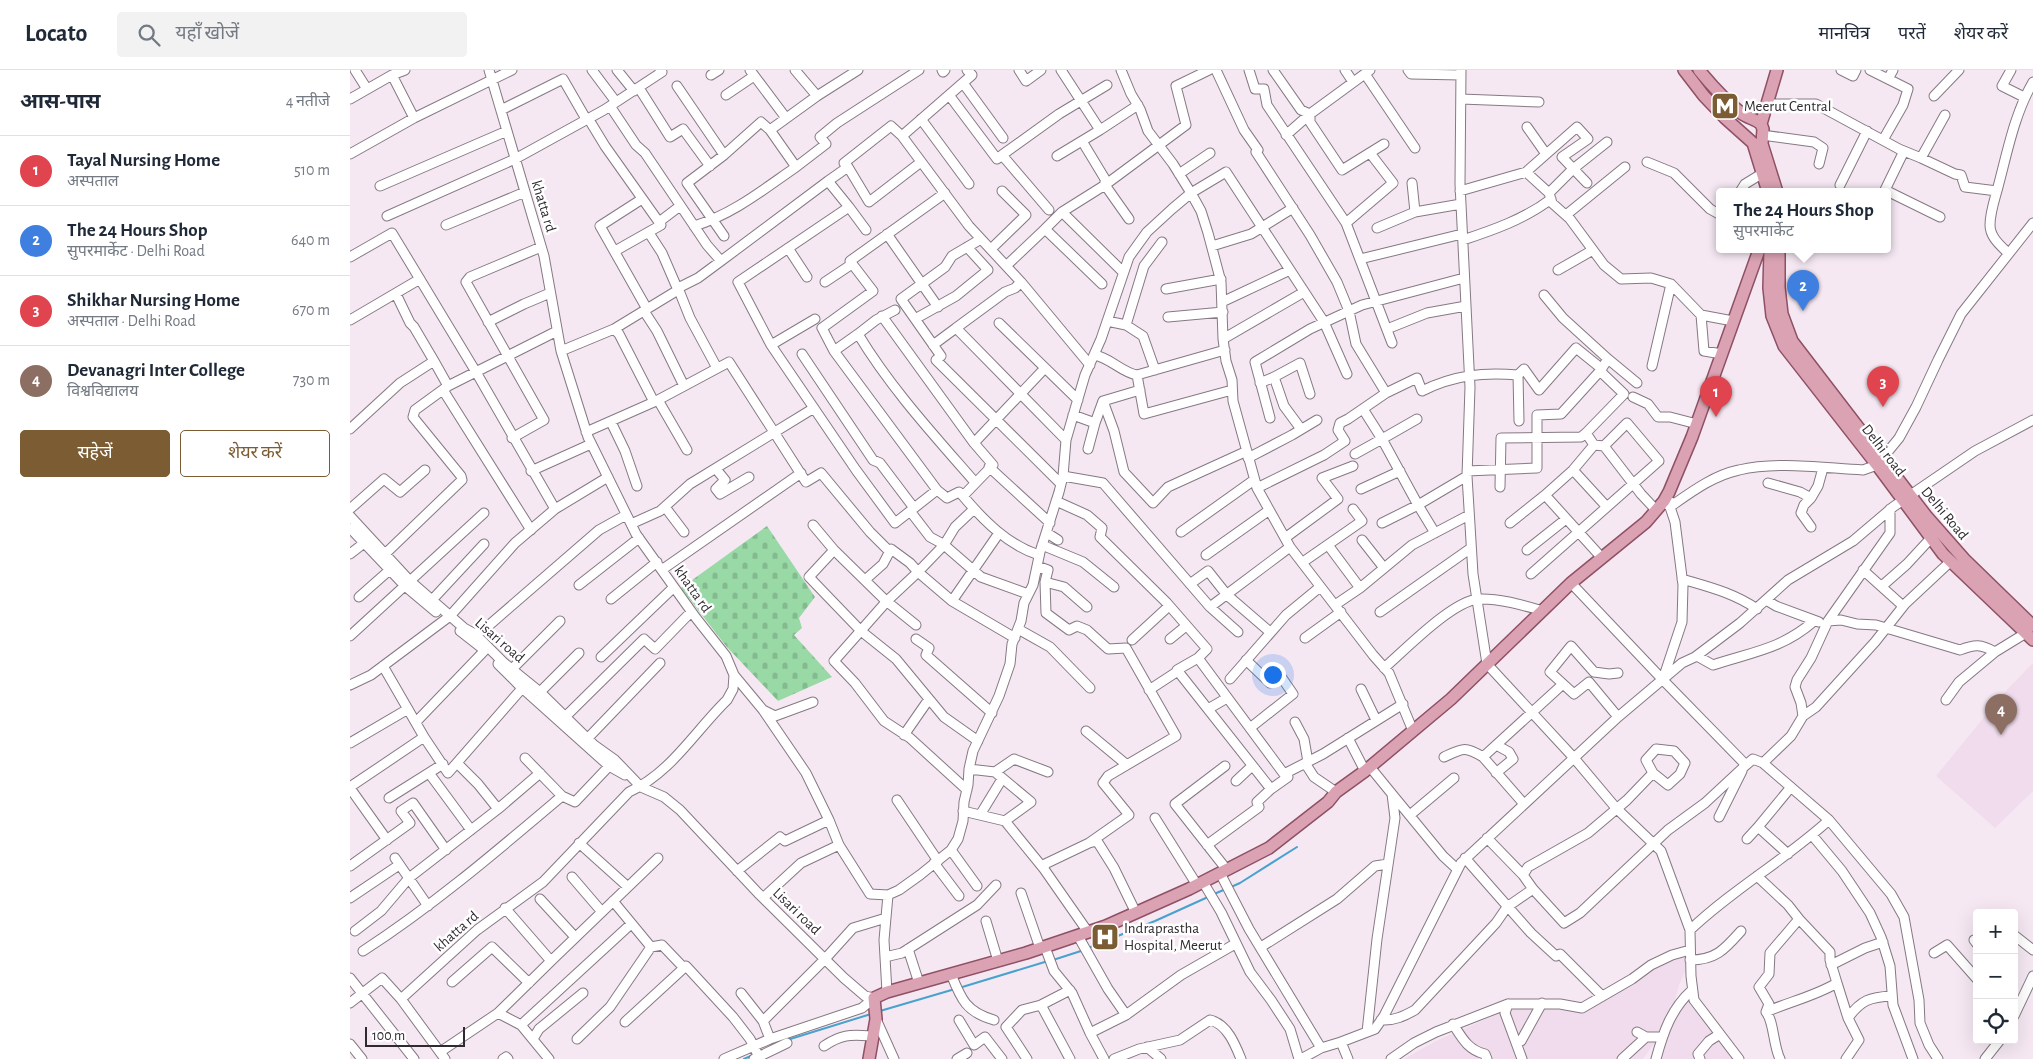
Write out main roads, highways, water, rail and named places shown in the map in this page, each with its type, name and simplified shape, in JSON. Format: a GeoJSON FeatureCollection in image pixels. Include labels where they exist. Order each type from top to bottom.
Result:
{"type":"FeatureCollection","features":[{"type":"Feature","properties":{"kind":"main road"},"geometry":{"type":"LineString","coordinates":[[1684,70],[1704,96],[1753,143],[1767,188]]}},
{"type":"Feature","properties":{"kind":"main road"},"geometry":{"type":"LineString","coordinates":[[1699,70],[1714,89],[1750,120],[1759,122],[1776,188]]}},
{"type":"Feature","properties":{"kind":"main road"},"geometry":{"type":"LineString","coordinates":[[1762,134],[1767,104],[1777,70]]}},
{"type":"Feature","properties":{"kind":"main road"},"geometry":{"type":"LineString","coordinates":[[1741,131],[1772,85]]}},
{"type":"Feature","properties":{"kind":"main road"},"geometry":{"type":"LineString","coordinates":[[869,1059],[876,1010],[887,992],[1043,948],[1136,913],[1200,884],[1269,848],[1328,802],[1336,792],[1368,769],[1451,699],[1571,583],[1646,522],[1662,503],[1696,424],[1759,253]]}},
{"type":"Feature","properties":{"kind":"main road","name":"Delhi road"},"geometry":{"type":"LineString","coordinates":[[1770,253],[1769,288],[1772,316],[1784,346],[1880,462]]}},
{"type":"Feature","properties":{"kind":"main road","name":"Delhi Road"},"geometry":{"type":"LineString","coordinates":[[1779,253],[1779,287],[1782,314],[1792,341],[1906,497],[2031,633]]}},
{"type":"Feature","properties":{"kind":"main road","name":"Delhi road"},"geometry":{"type":"LineString","coordinates":[[1906,497],[1931,538],[1951,561],[2031,633]]}},
{"type":"Feature","properties":{"kind":"waterway"},"geometry":{"type":"LineString","coordinates":[[1231,887],[1297,847]]}},
{"type":"Feature","properties":{"kind":"waterway"},"geometry":{"type":"LineString","coordinates":[[1214,894],[1226,889]]}},
{"type":"Feature","properties":{"kind":"waterway"},"geometry":{"type":"LineString","coordinates":[[1088,948],[1208,897]]}},
{"type":"Feature","properties":{"kind":"waterway"},"geometry":{"type":"LineString","coordinates":[[1053,960],[1084,950]]}},
{"type":"Feature","properties":{"kind":"waterway"},"geometry":{"type":"LineString","coordinates":[[959,988],[1048,961]]}},
{"type":"Feature","properties":{"kind":"waterway"},"geometry":{"type":"LineString","coordinates":[[880,1011],[955,989]]}},
{"type":"Feature","properties":{"kind":"waterway"},"geometry":{"type":"LineString","coordinates":[[787,1040],[871,1014]]}},
{"type":"Feature","properties":{"kind":"waterway"},"geometry":{"type":"LineString","coordinates":[[744,1059],[753,1055]]}},
{"type":"Feature","properties":{"kind":"place","name":"Meerut Central"},"geometry":{"type":"Point","coordinates":[1725,106]}},
{"type":"Feature","properties":{"kind":"place","name":"The 24 Hours Shop"},"geometry":{"type":"Point","coordinates":[1803,311]}},
{"type":"Feature","properties":{"kind":"place","name":"Shikhar Nursing Home"},"geometry":{"type":"Point","coordinates":[1883,407]}},
{"type":"Feature","properties":{"kind":"place","name":"Tayal Nursing Home"},"geometry":{"type":"Point","coordinates":[1716,417]}},
{"type":"Feature","properties":{"kind":"place","name":"Devanagri Inter College"},"geometry":{"type":"Point","coordinates":[2001,735]}},
{"type":"Feature","properties":{"kind":"place","name":"Indraprastha Hospital, Meerut"},"geometry":{"type":"Point","coordinates":[1105,937]}}]}
